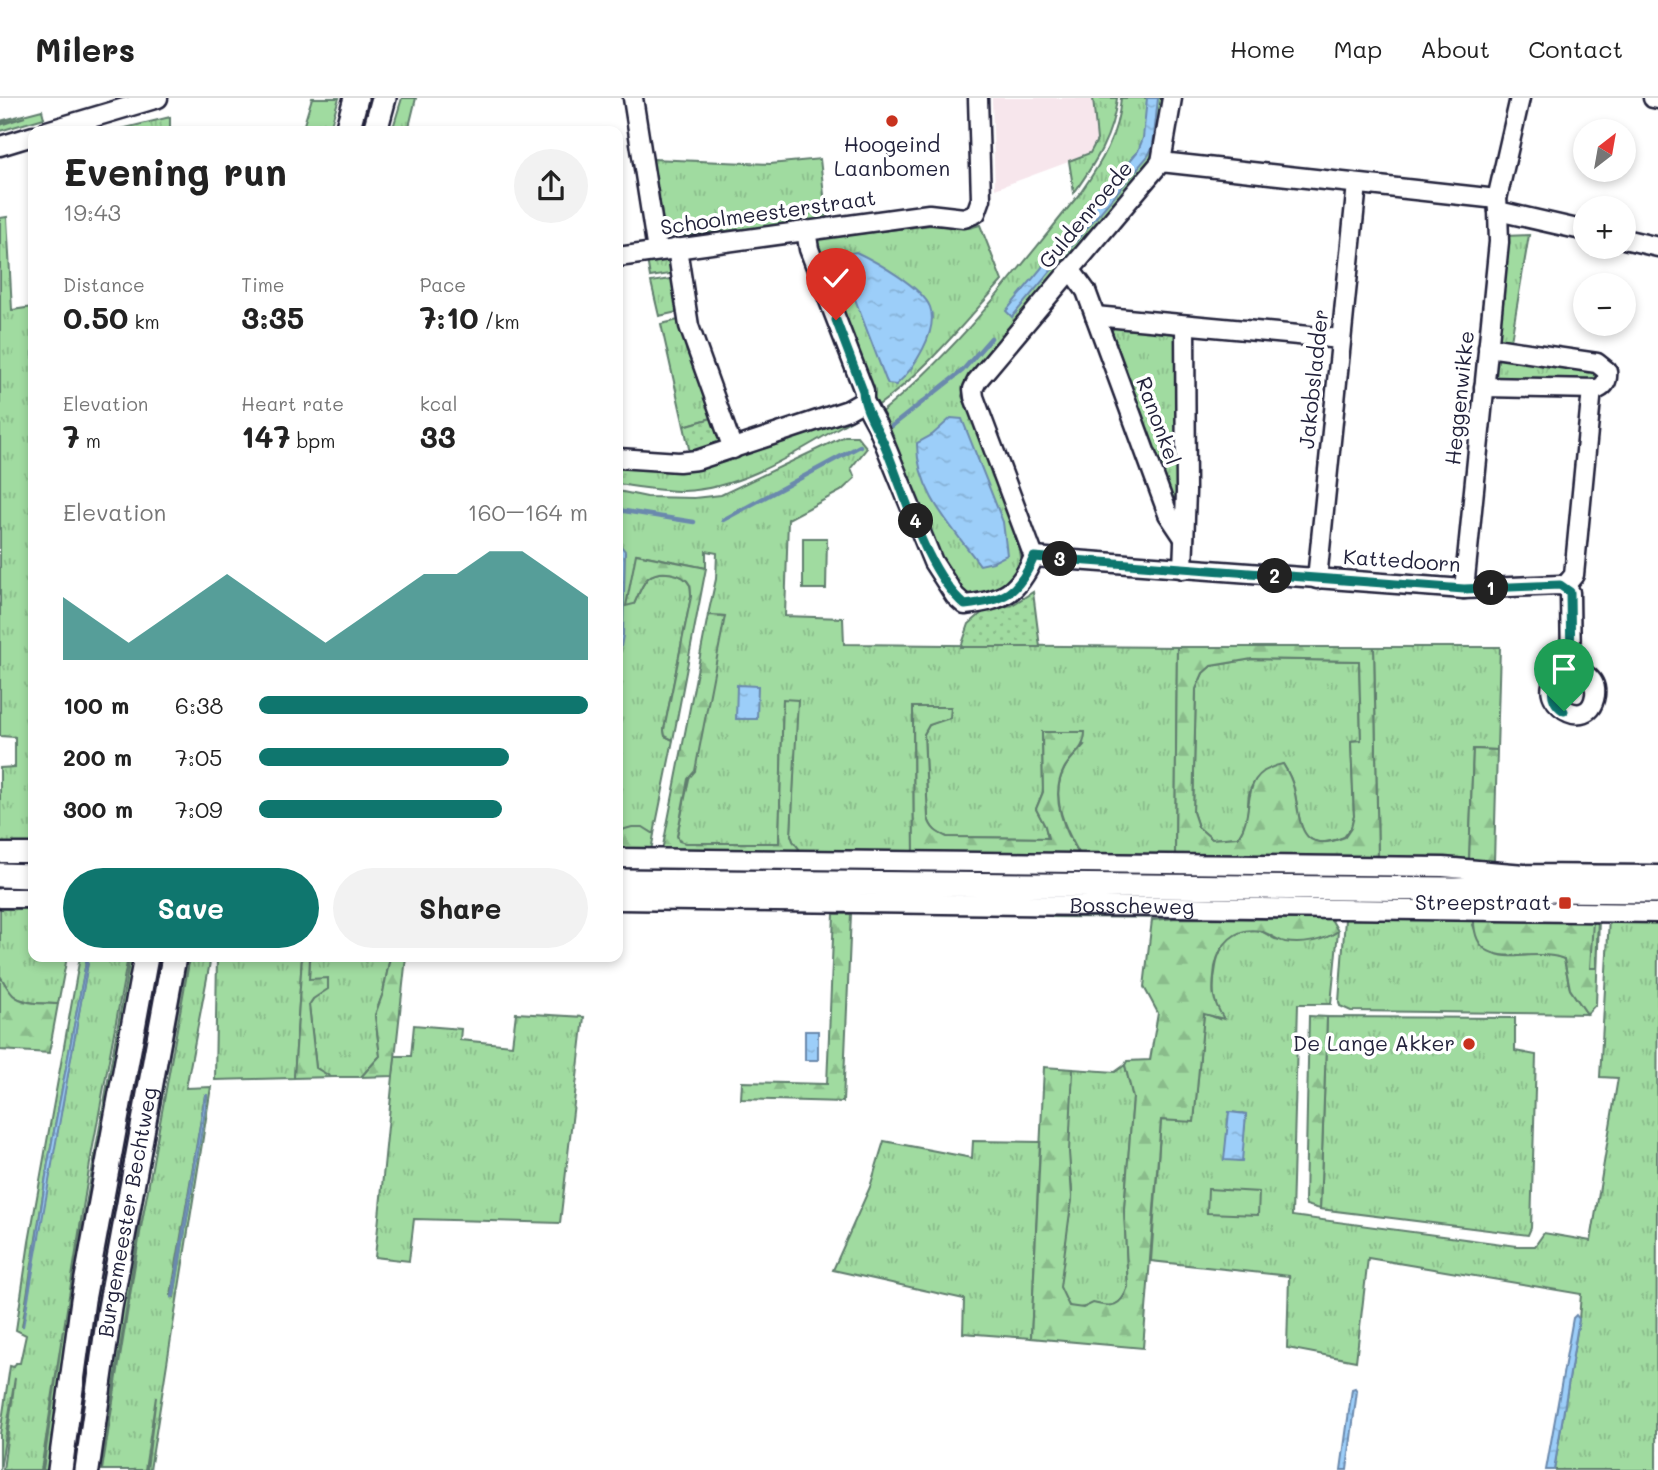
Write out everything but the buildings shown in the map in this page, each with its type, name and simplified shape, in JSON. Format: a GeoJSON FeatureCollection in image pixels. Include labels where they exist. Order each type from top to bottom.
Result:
{"type":"FeatureCollection","features":[{"type":"Feature","properties":{"kind":"main road"},"geometry":{"type":"LineString","coordinates":[[348,126],[356,98]]}},
{"type":"Feature","properties":{"kind":"main road"},"geometry":{"type":"LineString","coordinates":[[376,126],[384,98]]}},
{"type":"Feature","properties":{"kind":"main road"},"geometry":{"type":"LineString","coordinates":[[0,875],[28,876]]}},
{"type":"Feature","properties":{"kind":"main road","name":"Bosscheweg"},"geometry":{"type":"LineString","coordinates":[[623,882],[663,891],[1109,885],[1448,887],[1603,902],[1658,891]]}},
{"type":"Feature","properties":{"kind":"main road","name":"Burgemeester Bechtweg"},"geometry":{"type":"LineString","coordinates":[[60,1470],[83,1300],[145,962]]}},
{"type":"Feature","properties":{"kind":"main road","name":"Burgemeester Bechtweg"},"geometry":{"type":"LineString","coordinates":[[87,1470],[110,1308],[173,962]]}},
{"type":"Feature","properties":{"kind":"street"},"geometry":{"type":"LineString","coordinates":[[64,126],[158,98]]}},
{"type":"Feature","properties":{"kind":"street"},"geometry":{"type":"LineString","coordinates":[[633,98],[657,251]]}},
{"type":"Feature","properties":{"kind":"street","name":"Schoolmeesterstraat"},"geometry":{"type":"LineString","coordinates":[[623,256],[929,214],[964,218],[976,213],[981,199],[978,98]]}},
{"type":"Feature","properties":{"kind":"street"},"geometry":{"type":"LineString","coordinates":[[1161,162],[1172,98]]}},
{"type":"Feature","properties":{"kind":"street","name":"Heggenwikke"},"geometry":{"type":"LineString","coordinates":[[1464,589],[1499,242],[1498,205],[1520,98]]}},
{"type":"Feature","properties":{"kind":"street"},"geometry":{"type":"LineString","coordinates":[[0,146],[28,138]]}},
{"type":"Feature","properties":{"kind":"street","name":"Guldenroede"},"geometry":{"type":"LineString","coordinates":[[1034,557],[973,389],[976,381],[1161,162],[1357,184],[1498,205],[1573,227]]}},
{"type":"Feature","properties":{"kind":"street","name":"Jakobsladder"},"geometry":{"type":"LineString","coordinates":[[1317,579],[1357,184]]}},
{"type":"Feature","properties":{"kind":"street"},"geometry":{"type":"LineString","coordinates":[[806,230],[809,249],[863,391],[864,401],[877,425],[933,562],[955,596],[965,605],[986,602],[1009,594],[1021,583],[1034,557]]}},
{"type":"Feature","properties":{"kind":"street"},"geometry":{"type":"LineString","coordinates":[[1636,242],[1658,247]]}},
{"type":"Feature","properties":{"kind":"street"},"geometry":{"type":"LineString","coordinates":[[677,248],[689,326],[733,449]]}},
{"type":"Feature","properties":{"kind":"street","name":"Ranonkel"},"geometry":{"type":"LineString","coordinates":[[1070,269],[1086,291],[1168,514],[1184,538]]}},
{"type":"Feature","properties":{"kind":"street"},"geometry":{"type":"LineString","coordinates":[[1096,316],[1341,339]]}},
{"type":"Feature","properties":{"kind":"street","name":"Ranonkel"},"geometry":{"type":"LineString","coordinates":[[1183,569],[1185,325]]}},
{"type":"Feature","properties":{"kind":"street"},"geometry":{"type":"LineString","coordinates":[[1484,387],[1592,389],[1602,387],[1608,377],[1607,372],[1597,363],[1488,347]]}},
{"type":"Feature","properties":{"kind":"street"},"geometry":{"type":"LineString","coordinates":[[1571,670],[1570,592],[1565,586],[1574,575],[1592,389]]}},
{"type":"Feature","properties":{"kind":"street"},"geometry":{"type":"LineString","coordinates":[[623,458],[689,462],[848,410],[864,401]]}},
{"type":"Feature","properties":{"kind":"street","name":"Kattedoorn"},"geometry":{"type":"LineString","coordinates":[[1034,557],[1464,589],[1565,586]]}},
{"type":"Feature","properties":{"kind":"street"},"geometry":{"type":"LineString","coordinates":[[0,853],[28,853]]}},
{"type":"Feature","properties":{"kind":"street"},"geometry":{"type":"LineString","coordinates":[[623,858],[1443,867],[1524,874],[1658,875]]}},
{"type":"Feature","properties":{"kind":"street"},"geometry":{"type":"LineString","coordinates":[[663,858],[663,891]]}},
{"type":"Feature","properties":{"kind":"street","name":"Bosscheweg"},"geometry":{"type":"LineString","coordinates":[[1109,862],[1109,885]]}},
{"type":"Feature","properties":{"kind":"street","name":"Bosscheweg"},"geometry":{"type":"LineString","coordinates":[[623,899],[663,891],[1603,902],[1658,913]]}},
{"type":"Feature","properties":{"kind":"street"},"geometry":{"type":"LineString","coordinates":[[0,898],[28,898]]}},
{"type":"Feature","properties":{"kind":"shaded area"},"geometry":{"type":"Polygon","coordinates":[[[992,98],[1093,98],[1097,140],[1095,147],[1090,154],[995,189],[992,98]]]}},
{"type":"Feature","properties":{"kind":"green space"},"geometry":{"type":"Polygon","coordinates":[[[312,98],[339,98],[331,126],[304,126],[312,98]]]}},
{"type":"Feature","properties":{"kind":"green space"},"geometry":{"type":"Polygon","coordinates":[[[402,98],[416,98],[409,126],[394,126],[402,98]]]}},
{"type":"Feature","properties":{"kind":"green space"},"geometry":{"type":"Polygon","coordinates":[[[1093,98],[1117,98],[1115,112],[1102,148],[1074,193],[1069,161],[1090,153],[1097,140],[1093,98]]]}},
{"type":"Feature","properties":{"kind":"green space"},"geometry":{"type":"Polygon","coordinates":[[[1121,98],[1165,98],[1153,161],[965,385],[962,396],[1008,509],[1016,533],[1021,568],[1016,578],[1002,589],[969,595],[959,590],[944,568],[879,414],[961,337],[1081,192],[1108,148],[1121,98]]]}},
{"type":"Feature","properties":{"kind":"green space"},"geometry":{"type":"Polygon","coordinates":[[[42,110],[44,118],[0,131],[0,125],[25,117],[0,121],[42,110]]]}},
{"type":"Feature","properties":{"kind":"green space"},"geometry":{"type":"Polygon","coordinates":[[[170,117],[170,126],[133,126],[170,117]]]}},
{"type":"Feature","properties":{"kind":"green space"},"geometry":{"type":"Polygon","coordinates":[[[652,159],[770,164],[820,159],[827,221],[666,237],[652,159]]]}},
{"type":"Feature","properties":{"kind":"green space"},"geometry":{"type":"Polygon","coordinates":[[[7,217],[12,310],[28,308],[28,845],[0,845],[0,768],[15,767],[15,737],[0,736],[0,218],[7,217]]]}},
{"type":"Feature","properties":{"kind":"green space"},"geometry":{"type":"Polygon","coordinates":[[[931,225],[969,228],[980,225],[1002,281],[911,379],[876,407],[816,242],[817,239],[931,225]]]}},
{"type":"Feature","properties":{"kind":"green space"},"geometry":{"type":"Polygon","coordinates":[[[1529,235],[1511,341],[1495,339],[1505,236],[1529,235]]]}},
{"type":"Feature","properties":{"kind":"green space"},"geometry":{"type":"Polygon","coordinates":[[[667,256],[674,261],[676,273],[650,277],[647,259],[667,256]]]}},
{"type":"Feature","properties":{"kind":"green space"},"geometry":{"type":"Polygon","coordinates":[[[677,278],[682,311],[659,316],[651,282],[677,278]]]}},
{"type":"Feature","properties":{"kind":"green space"},"geometry":{"type":"Polygon","coordinates":[[[683,319],[690,347],[686,349],[712,418],[684,426],[661,324],[683,319]]]}},
{"type":"Feature","properties":{"kind":"green space"},"geometry":{"type":"Polygon","coordinates":[[[1116,324],[1171,330],[1177,335],[1179,496],[1175,498],[1170,498],[1108,337],[1116,324]]]}},
{"type":"Feature","properties":{"kind":"green space"},"geometry":{"type":"Polygon","coordinates":[[[1496,355],[1601,371],[1601,382],[1495,381],[1496,355]]]}},
{"type":"Feature","properties":{"kind":"green space"},"geometry":{"type":"Polygon","coordinates":[[[853,413],[857,417],[774,464],[730,483],[683,491],[623,485],[623,462],[691,466],[853,413]]]}},
{"type":"Feature","properties":{"kind":"green space"},"geometry":{"type":"Polygon","coordinates":[[[712,418],[717,433],[723,431],[723,443],[690,453],[684,426],[712,418]]]}},
{"type":"Feature","properties":{"kind":"green space"},"geometry":{"type":"Polygon","coordinates":[[[845,436],[857,436],[867,448],[851,468],[855,478],[841,491],[788,519],[785,616],[843,618],[844,644],[1177,647],[1175,857],[1081,856],[1061,812],[1059,788],[1066,766],[1084,745],[1042,732],[1043,792],[1036,809],[1048,838],[947,837],[937,832],[928,818],[924,734],[929,725],[942,720],[951,707],[913,707],[914,855],[803,854],[791,835],[797,700],[783,700],[779,844],[679,841],[677,835],[724,616],[708,615],[716,579],[717,553],[706,551],[706,568],[637,554],[634,604],[648,578],[658,573],[682,577],[690,585],[691,597],[664,730],[665,736],[673,740],[654,834],[637,828],[623,830],[623,492],[647,497],[694,498],[721,495],[845,436]]]}},
{"type":"Feature","properties":{"kind":"green space"},"geometry":{"type":"Polygon","coordinates":[[[803,538],[827,538],[826,589],[803,589],[803,538]]]}},
{"type":"Feature","properties":{"kind":"green space"},"geometry":{"type":"Polygon","coordinates":[[[636,554],[706,568],[673,740],[665,736],[664,730],[691,597],[690,586],[682,577],[658,573],[648,578],[634,604],[626,606],[636,554]]]}},
{"type":"Feature","properties":{"kind":"green space"},"geometry":{"type":"Polygon","coordinates":[[[1033,592],[1040,647],[961,647],[969,624],[984,611],[1012,605],[1033,592]]]}},
{"type":"Feature","properties":{"kind":"green space"},"geometry":{"type":"Polygon","coordinates":[[[708,615],[725,616],[695,771],[688,779],[677,836],[679,841],[685,843],[779,843],[783,699],[798,700],[791,835],[803,854],[662,851],[708,615]]]}},
{"type":"Feature","properties":{"kind":"green space"},"geometry":{"type":"Polygon","coordinates":[[[1177,647],[1374,647],[1378,860],[1175,857],[1177,647]],[[1252,659],[1211,666],[1203,673],[1196,689],[1193,812],[1198,827],[1212,839],[1238,837],[1244,827],[1253,784],[1268,769],[1283,764],[1290,776],[1304,832],[1318,842],[1345,837],[1354,816],[1351,741],[1361,740],[1359,661],[1252,659]]]}},
{"type":"Feature","properties":{"kind":"green space"},"geometry":{"type":"Polygon","coordinates":[[[1374,647],[1500,647],[1497,750],[1473,749],[1469,862],[1378,860],[1374,647]]]}},
{"type":"Feature","properties":{"kind":"green space"},"geometry":{"type":"Polygon","coordinates":[[[1252,659],[1359,661],[1361,740],[1351,741],[1354,816],[1351,828],[1344,837],[1329,842],[1317,842],[1309,838],[1304,832],[1293,785],[1283,764],[1266,773],[1250,789],[1245,825],[1238,837],[1212,839],[1198,827],[1193,812],[1196,689],[1203,673],[1211,666],[1252,659]]]}},
{"type":"Feature","properties":{"kind":"green space"},"geometry":{"type":"Polygon","coordinates":[[[913,707],[951,707],[950,718],[929,725],[924,734],[928,818],[935,830],[947,837],[1048,838],[1036,809],[1043,792],[1042,732],[1085,732],[1080,748],[1064,769],[1058,791],[1064,825],[1080,856],[914,855],[913,707]]]}},
{"type":"Feature","properties":{"kind":"green space"},"geometry":{"type":"Polygon","coordinates":[[[1473,749],[1497,750],[1494,862],[1469,862],[1473,749]]]}},
{"type":"Feature","properties":{"kind":"green space"},"geometry":{"type":"Polygon","coordinates":[[[643,827],[654,834],[651,851],[623,851],[623,830],[643,827]]]}},
{"type":"Feature","properties":{"kind":"green space"},"geometry":{"type":"Polygon","coordinates":[[[677,866],[1099,870],[1098,876],[678,871],[677,866]]]}},
{"type":"Feature","properties":{"kind":"green space"},"geometry":{"type":"Polygon","coordinates":[[[1119,870],[1408,870],[1658,882],[1120,876],[1119,870]]]}},
{"type":"Feature","properties":{"kind":"green space"},"geometry":{"type":"Polygon","coordinates":[[[0,909],[28,909],[28,962],[66,962],[58,1004],[19,999],[11,994],[0,976],[0,909]]]}},
{"type":"Feature","properties":{"kind":"green space"},"geometry":{"type":"Polygon","coordinates":[[[834,914],[851,914],[843,1102],[741,1099],[742,1082],[827,1084],[834,914]]]}},
{"type":"Feature","properties":{"kind":"green space"},"geometry":{"type":"Polygon","coordinates":[[[1052,915],[1598,921],[1597,968],[1590,968],[1473,925],[1490,951],[1501,955],[1551,955],[1564,959],[1570,989],[1587,1014],[1351,1011],[1340,1006],[1339,1002],[1345,919],[1052,915]]]}},
{"type":"Feature","properties":{"kind":"green space"},"geometry":{"type":"Polygon","coordinates":[[[1474,915],[1599,919],[1596,1004],[1587,1014],[1570,989],[1564,959],[1493,953],[1482,946],[1476,934],[1474,915]],[[1593,921],[1590,968],[1596,968],[1598,921],[1593,921]]]}},
{"type":"Feature","properties":{"kind":"green space"},"geometry":{"type":"Polygon","coordinates":[[[1658,917],[1656,1470],[1554,1470],[1581,1294],[1368,1258],[1356,1361],[1287,1348],[1289,1276],[1151,1261],[1161,1120],[1194,1121],[1204,1013],[1219,1019],[1214,999],[1218,958],[1230,938],[1237,933],[1252,930],[1261,931],[1282,941],[1299,942],[1324,938],[1338,931],[1331,1004],[1298,1004],[1292,1216],[1517,1246],[1535,1246],[1544,1233],[1591,1241],[1618,1078],[1600,1077],[1609,918],[1658,917]],[[1229,1112],[1225,1159],[1241,1161],[1246,1114],[1229,1112]]]}},
{"type":"Feature","properties":{"kind":"green space"},"geometry":{"type":"Polygon","coordinates":[[[1331,919],[1338,931],[1320,940],[1292,943],[1260,931],[1243,931],[1230,939],[1220,951],[1213,988],[1215,1000],[1224,1019],[1204,1014],[1194,1122],[1161,1120],[1143,1348],[1031,1338],[1044,1067],[1073,1069],[1069,1152],[1072,1197],[1060,1287],[1069,1306],[1083,1308],[1093,1303],[1115,1304],[1122,1299],[1128,1287],[1124,1210],[1133,1098],[1125,1065],[1127,1061],[1150,1060],[1158,1013],[1144,987],[1152,920],[1331,919]]]}},
{"type":"Feature","properties":{"kind":"green space"},"geometry":{"type":"Polygon","coordinates":[[[79,962],[86,962],[48,1163],[22,1327],[88,962],[127,962],[91,1157],[64,1328],[129,962],[137,962],[51,1470],[43,1470],[63,1330],[41,1470],[3,1470],[15,1378],[0,1470],[0,1434],[10,1366],[14,1367],[16,1363],[20,1363],[26,1335],[16,1330],[79,962]]]}},
{"type":"Feature","properties":{"kind":"green space"},"geometry":{"type":"Polygon","coordinates":[[[153,962],[164,962],[78,1470],[67,1470],[98,1270],[153,962]]]}},
{"type":"Feature","properties":{"kind":"green space"},"geometry":{"type":"Polygon","coordinates":[[[181,962],[187,962],[145,1189],[101,1470],[95,1470],[111,1363],[181,962]]]}},
{"type":"Feature","properties":{"kind":"green space"},"geometry":{"type":"Polygon","coordinates":[[[189,962],[210,962],[186,1088],[211,1087],[150,1470],[147,1470],[156,1397],[145,1470],[102,1470],[140,1233],[189,962]],[[205,1095],[171,1295],[174,1297],[207,1096],[205,1095]]]}},
{"type":"Feature","properties":{"kind":"green space"},"geometry":{"type":"Polygon","coordinates":[[[217,962],[302,962],[294,1078],[215,1080],[217,962]]]}},
{"type":"Feature","properties":{"kind":"green space"},"geometry":{"type":"Polygon","coordinates":[[[302,962],[310,962],[309,979],[328,978],[328,989],[309,1005],[316,1068],[331,1077],[294,1078],[302,962]]]}},
{"type":"Feature","properties":{"kind":"green space"},"geometry":{"type":"Polygon","coordinates":[[[310,962],[389,962],[383,993],[375,1015],[380,1056],[361,1077],[331,1077],[316,1068],[309,1005],[313,999],[309,979],[310,962]]]}},
{"type":"Feature","properties":{"kind":"green space"},"geometry":{"type":"Polygon","coordinates":[[[389,962],[405,962],[393,1076],[361,1077],[380,1056],[375,1015],[383,993],[389,962]]]}},
{"type":"Feature","properties":{"kind":"green space"},"geometry":{"type":"Polygon","coordinates":[[[0,976],[11,993],[18,998],[34,1003],[58,1004],[49,1053],[0,1050],[0,976]]]}},
{"type":"Feature","properties":{"kind":"green space"},"geometry":{"type":"Polygon","coordinates":[[[516,1013],[584,1017],[560,1223],[414,1219],[409,1261],[375,1257],[395,1056],[411,1056],[414,1025],[461,1029],[460,1040],[512,1045],[516,1013]]]}},
{"type":"Feature","properties":{"kind":"green space"},"geometry":{"type":"Polygon","coordinates":[[[1309,1016],[1327,1017],[1320,1209],[1306,1205],[1305,1201],[1309,1016]]]}},
{"type":"Feature","properties":{"kind":"green space"},"geometry":{"type":"Polygon","coordinates":[[[1327,1017],[1515,1018],[1515,1051],[1536,1055],[1531,1228],[1528,1235],[1320,1209],[1327,1017]]]}},
{"type":"Feature","properties":{"kind":"green space"},"geometry":{"type":"Polygon","coordinates":[[[1125,1065],[1133,1098],[1124,1210],[1128,1287],[1115,1305],[1074,1308],[1066,1303],[1059,1281],[1072,1198],[1069,1144],[1073,1069],[1115,1072],[1125,1065]]]}},
{"type":"Feature","properties":{"kind":"green space"},"geometry":{"type":"Polygon","coordinates":[[[884,1141],[972,1158],[973,1141],[1040,1142],[1031,1338],[963,1333],[964,1299],[833,1270],[870,1187],[884,1141]]]}},
{"type":"Feature","properties":{"kind":"green space"},"geometry":{"type":"Polygon","coordinates":[[[1208,1189],[1259,1192],[1258,1215],[1207,1213],[1208,1189]]]}},
{"type":"Feature","properties":{"kind":"water"},"geometry":{"type":"Polygon","coordinates":[[[1147,98],[1158,98],[1153,146],[1148,156],[1012,317],[1006,311],[1138,151],[1143,138],[1147,98]]]}},
{"type":"Feature","properties":{"kind":"water"},"geometry":{"type":"Polygon","coordinates":[[[856,252],[908,283],[930,307],[932,317],[928,338],[917,360],[896,385],[888,384],[886,380],[842,265],[845,254],[856,252]]]}},
{"type":"Feature","properties":{"kind":"water"},"geometry":{"type":"Polygon","coordinates":[[[951,418],[962,419],[1003,522],[1007,555],[993,562],[980,565],[948,523],[929,493],[918,461],[917,443],[932,435],[951,418]]]}},
{"type":"Feature","properties":{"kind":"water"},"geometry":{"type":"Polygon","coordinates":[[[623,548],[625,551],[623,635],[623,548]]]}},
{"type":"Feature","properties":{"kind":"water"},"geometry":{"type":"Polygon","coordinates":[[[737,685],[758,686],[757,719],[736,719],[737,685]]]}},
{"type":"Feature","properties":{"kind":"water"},"geometry":{"type":"Polygon","coordinates":[[[86,962],[88,962],[23,1327],[48,1163],[86,962]]]}},
{"type":"Feature","properties":{"kind":"water"},"geometry":{"type":"Polygon","coordinates":[[[805,1031],[818,1031],[818,1060],[805,1060],[805,1031]]]}},
{"type":"Feature","properties":{"kind":"water"},"geometry":{"type":"Polygon","coordinates":[[[205,1095],[206,1105],[172,1297],[205,1095]]]}},
{"type":"Feature","properties":{"kind":"water"},"geometry":{"type":"Polygon","coordinates":[[[1229,1112],[1246,1114],[1242,1161],[1224,1160],[1229,1112]]]}},
{"type":"Feature","properties":{"kind":"water"},"geometry":{"type":"Polygon","coordinates":[[[1576,1315],[1579,1319],[1554,1470],[1546,1470],[1573,1318],[1576,1315]]]}},
{"type":"Feature","properties":{"kind":"water"},"geometry":{"type":"Polygon","coordinates":[[[1352,1389],[1357,1391],[1347,1470],[1341,1470],[1352,1389]]]}},
{"type":"Feature","properties":{"kind":"waterway"},"geometry":{"type":"LineString","coordinates":[[892,426],[962,371],[991,338]]}},
{"type":"Feature","properties":{"kind":"waterway"},"geometry":{"type":"LineString","coordinates":[[723,520],[860,446]]}},
{"type":"Feature","properties":{"kind":"waterway"},"geometry":{"type":"LineString","coordinates":[[623,511],[694,522]]}},
{"type":"Feature","properties":{"kind":"place","name":"Hoogeind Laanbomen"},"geometry":{"type":"Point","coordinates":[892,121]}},
{"type":"Feature","properties":{"kind":"place","name":"Streepstraat"},"geometry":{"type":"Point","coordinates":[1565,903]}},
{"type":"Feature","properties":{"kind":"place","name":"De Lange Akker"},"geometry":{"type":"Point","coordinates":[1469,1044]}},
{"type":"Feature","properties":{"kind":"route"},"geometry":{"type":"LineString","coordinates":[[836,320],[863,391],[864,401],[877,425],[933,562],[955,596],[965,605],[986,602],[1009,594],[1021,583],[1034,557],[1464,589],[1560,585],[1570,592],[1571,670],[1558,676],[1554,682],[1552,696],[1564,711]]}}]}
